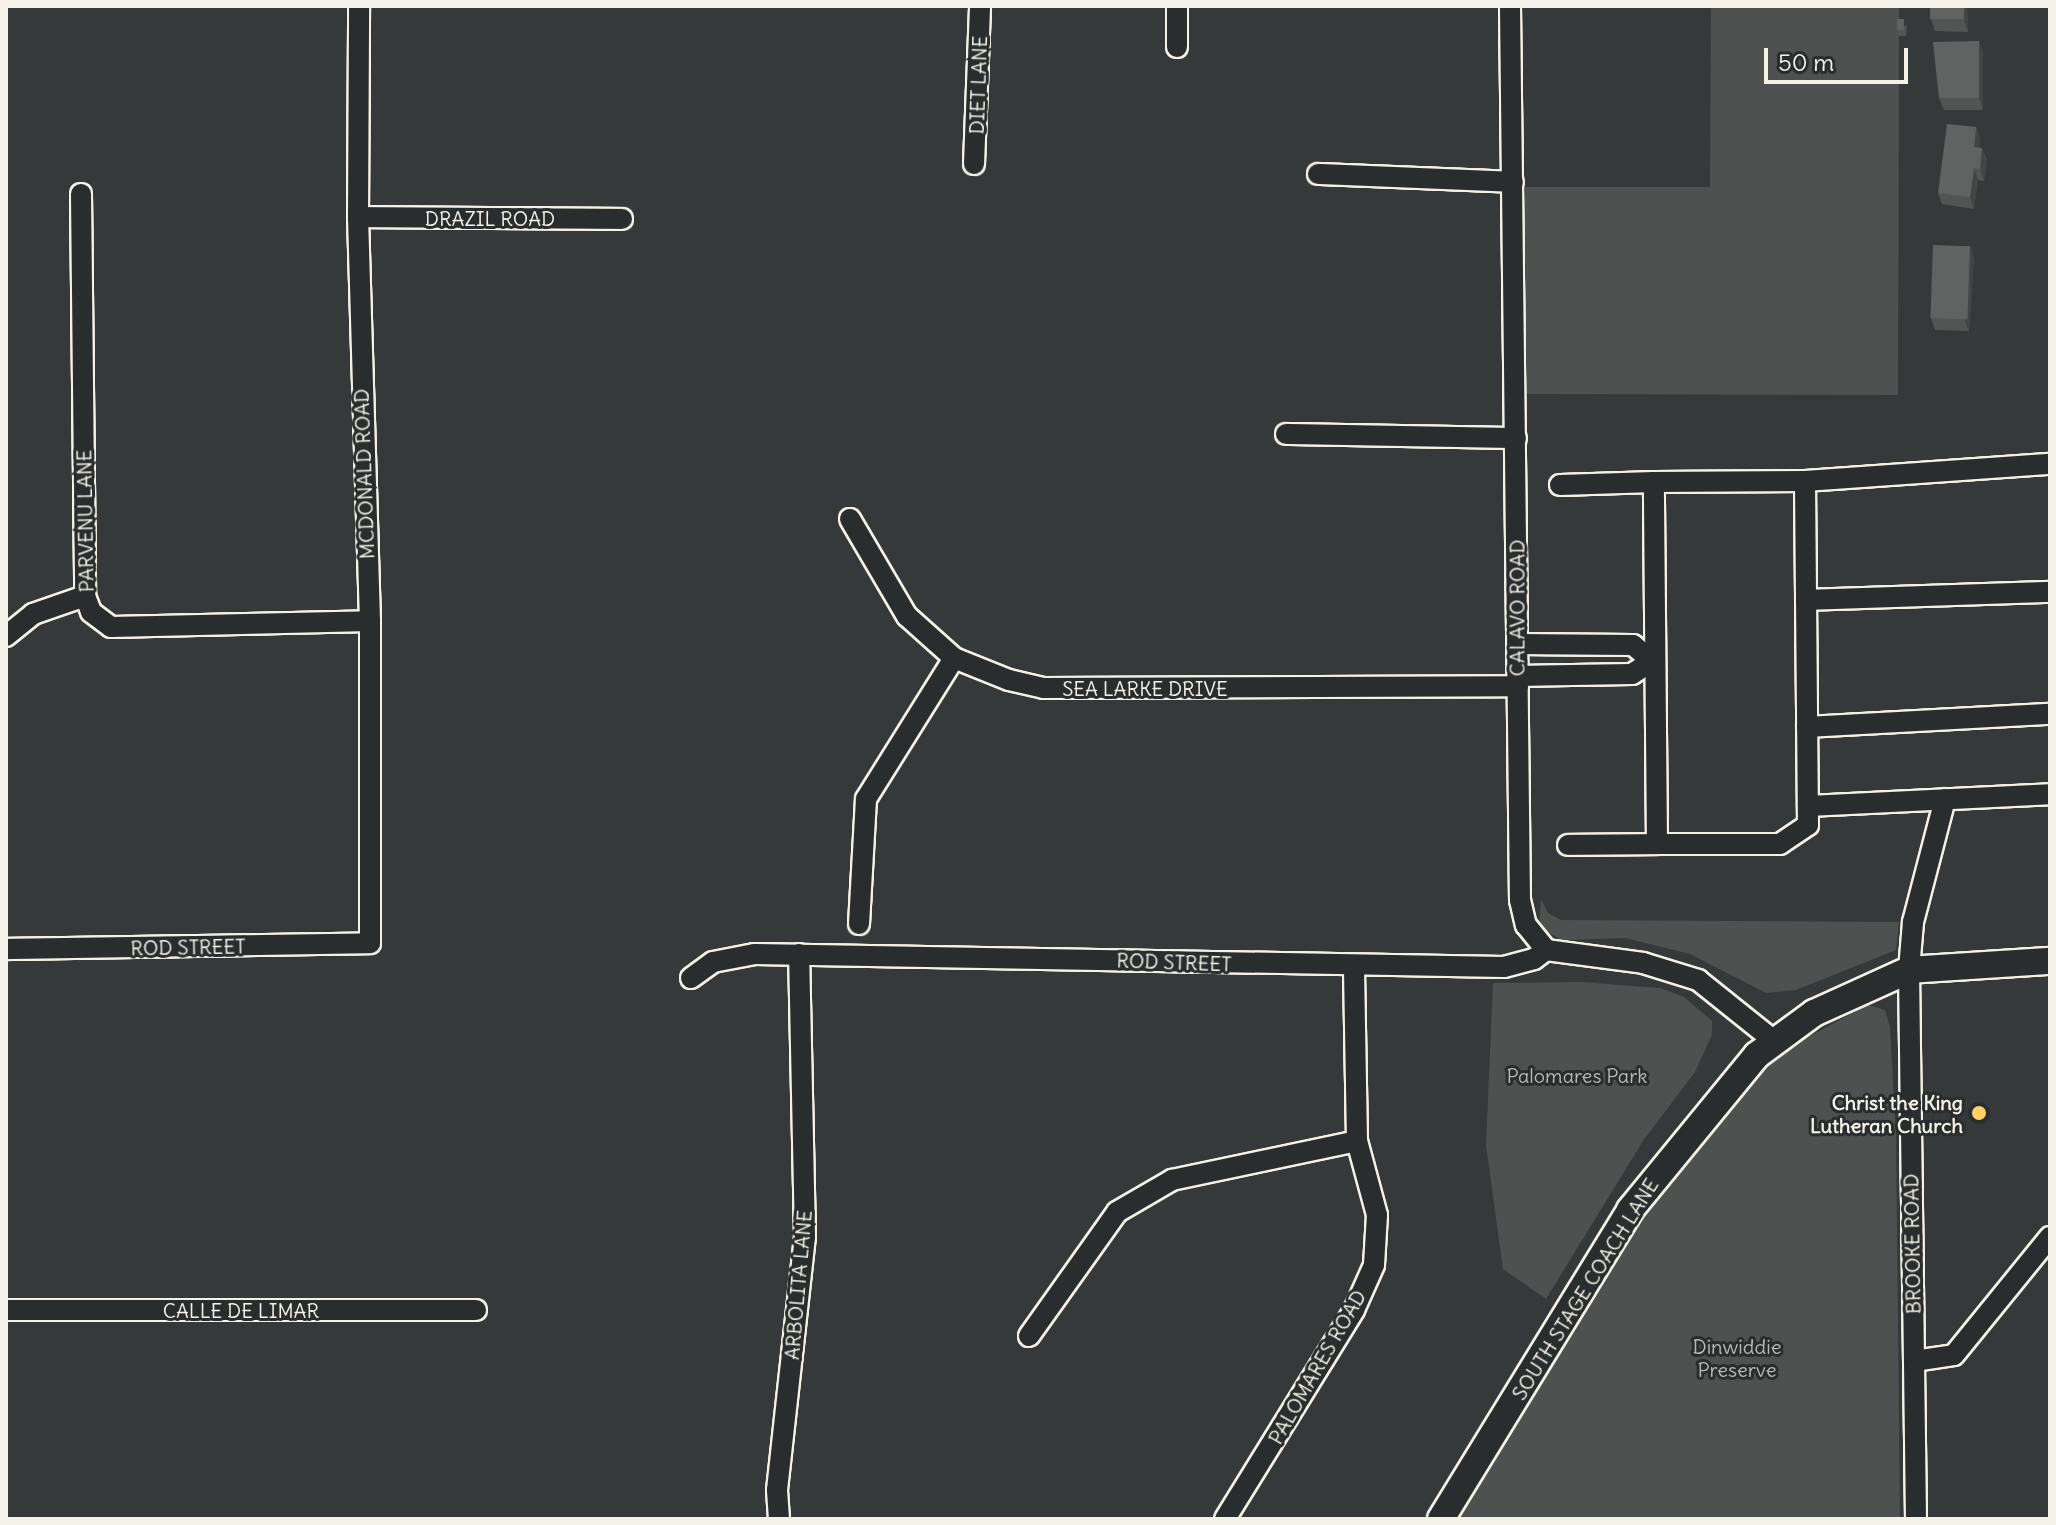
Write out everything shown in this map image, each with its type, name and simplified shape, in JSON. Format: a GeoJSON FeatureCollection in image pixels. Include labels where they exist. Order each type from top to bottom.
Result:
{"type":"FeatureCollection","features":[{"type":"Feature","properties":{"kind":"main road","name":"SOUTH STAGE COACH LANE"},"geometry":{"type":"LineString","coordinates":[[1441,1519],[1630,1210],[1773,1040],[1814,1013],[1909,970],[2050,961]]}},
{"type":"Feature","properties":{"kind":"street","name":"MCDONALD ROAD"},"geometry":{"type":"LineString","coordinates":[[359,6],[358,217],[370,621],[370,943]]}},
{"type":"Feature","properties":{"kind":"street","name":"DIET LANE"},"geometry":{"type":"LineString","coordinates":[[974,164],[980,6]]}},
{"type":"Feature","properties":{"kind":"street"},"geometry":{"type":"LineString","coordinates":[[1177,6],[1177,47]]}},
{"type":"Feature","properties":{"kind":"street","name":"CALAVO ROAD"},"geometry":{"type":"LineString","coordinates":[[1510,6],[1520,900],[1526,925],[1546,950]]}},
{"type":"Feature","properties":{"kind":"street"},"geometry":{"type":"LineString","coordinates":[[1318,174],[1513,182]]}},
{"type":"Feature","properties":{"kind":"street","name":"PARVENU LANE"},"geometry":{"type":"LineString","coordinates":[[81,194],[85,596],[91,612],[111,627],[370,621]]}},
{"type":"Feature","properties":{"kind":"street","name":"DRAZIL ROAD"},"geometry":{"type":"LineString","coordinates":[[358,217],[622,219]]}},
{"type":"Feature","properties":{"kind":"street"},"geometry":{"type":"LineString","coordinates":[[1286,434],[1516,438]]}},
{"type":"Feature","properties":{"kind":"street"},"geometry":{"type":"LineString","coordinates":[[1560,485],[1805,481],[2050,464]]}},
{"type":"Feature","properties":{"kind":"street"},"geometry":{"type":"LineString","coordinates":[[1568,845],[1780,844],[1808,825],[1805,481]]}},
{"type":"Feature","properties":{"kind":"street"},"geometry":{"type":"LineString","coordinates":[[1654,482],[1652,661],[1657,844]]}},
{"type":"Feature","properties":{"kind":"street","name":"SEA LARKE DRIVE"},"geometry":{"type":"LineString","coordinates":[[850,519],[907,616],[954,658],[1043,688],[1518,681],[1632,674],[1652,661]]}},
{"type":"Feature","properties":{"kind":"street"},"geometry":{"type":"LineString","coordinates":[[1806,600],[2050,592]]}},
{"type":"Feature","properties":{"kind":"street"},"geometry":{"type":"LineString","coordinates":[[6,636],[33,614],[85,596]]}},
{"type":"Feature","properties":{"kind":"street"},"geometry":{"type":"LineString","coordinates":[[1519,644],[1633,645],[1652,661]]}},
{"type":"Feature","properties":{"kind":"street"},"geometry":{"type":"LineString","coordinates":[[859,924],[866,799],[954,658]]}},
{"type":"Feature","properties":{"kind":"street"},"geometry":{"type":"LineString","coordinates":[[1807,727],[2050,714]]}},
{"type":"Feature","properties":{"kind":"street"},"geometry":{"type":"LineString","coordinates":[[1808,806],[2050,794]]}},
{"type":"Feature","properties":{"kind":"street","name":"BROOKE ROAD"},"geometry":{"type":"LineString","coordinates":[[1916,1519],[1909,970],[1913,922],[1945,799]]}},
{"type":"Feature","properties":{"kind":"street","name":"ROD STREET"},"geometry":{"type":"LineString","coordinates":[[6,949],[370,943]]}},
{"type":"Feature","properties":{"kind":"street"},"geometry":{"type":"LineString","coordinates":[[1546,950],[1643,963],[1698,980],[1773,1040]]}},
{"type":"Feature","properties":{"kind":"street","name":"ROD STREET"},"geometry":{"type":"LineString","coordinates":[[691,978],[730,957],[799,954],[1354,967],[1504,967],[1546,950]]}},
{"type":"Feature","properties":{"kind":"street","name":"ARBOLITA LANE"},"geometry":{"type":"LineString","coordinates":[[779,1519],[777,1490],[805,1237],[799,954]]}},
{"type":"Feature","properties":{"kind":"street","name":"PALOMARES ROAD"},"geometry":{"type":"LineString","coordinates":[[1225,1519],[1354,1310],[1374,1265],[1377,1215],[1357,1141],[1354,967]]}},
{"type":"Feature","properties":{"kind":"street"},"geometry":{"type":"LineString","coordinates":[[1029,1336],[1117,1212],[1172,1180],[1357,1141]]}},
{"type":"Feature","properties":{"kind":"street"},"geometry":{"type":"LineString","coordinates":[[1914,1361],[1954,1355],[2050,1237]]}},
{"type":"Feature","properties":{"kind":"street","name":"CALLE DE LIMAR"},"geometry":{"type":"LineString","coordinates":[[6,1310],[476,1310]]}},
{"type":"Feature","properties":{"kind":"green space"},"geometry":{"type":"Polygon","coordinates":[[[1711,6],[1899,6],[1898,395],[1523,394],[1523,187],[1710,187],[1711,6]]]}},
{"type":"Feature","properties":{"kind":"green space"},"geometry":{"type":"Polygon","coordinates":[[[1541,899],[1548,913],[1561,920],[1899,922],[1896,950],[1796,990],[1766,993],[1690,954],[1625,938],[1561,940],[1539,926],[1541,899]]]}},
{"type":"Feature","properties":{"kind":"green space","name":"Palomares Park"},"geometry":{"type":"Polygon","coordinates":[[[1581,982],[1660,988],[1684,997],[1712,1021],[1712,1035],[1695,1072],[1643,1141],[1546,1299],[1503,1269],[1486,1145],[1493,983],[1581,982]]]}},
{"type":"Feature","properties":{"kind":"green space","name":"Dinwiddie Preserve"},"geometry":{"type":"Polygon","coordinates":[[[1868,1005],[1885,1010],[1890,1027],[1896,1135],[1900,1519],[1448,1519],[1619,1239],[1743,1083],[1791,1046],[1868,1005]]]}},
{"type":"Feature","properties":{"kind":"building"},"geometry":{"type":"Polygon","coordinates":[[[1930,6],[1964,6],[1964,19],[1930,19],[1930,6]]]}},
{"type":"Feature","properties":{"kind":"building"},"geometry":{"type":"Polygon","coordinates":[[[1897,19],[1904,19],[1904,30],[1897,30],[1897,19]]]}},
{"type":"Feature","properties":{"kind":"building"},"geometry":{"type":"Polygon","coordinates":[[[1979,41],[1979,98],[1939,98],[1933,42],[1979,41]]]}},
{"type":"Feature","properties":{"kind":"building"},"geometry":{"type":"Polygon","coordinates":[[[1947,124],[1976,127],[1974,147],[1982,148],[1980,169],[1974,168],[1970,197],[1938,193],[1947,124]]]}},
{"type":"Feature","properties":{"kind":"building"},"geometry":{"type":"Polygon","coordinates":[[[1933,245],[1970,246],[1967,319],[1930,318],[1933,245]]]}},
{"type":"Feature","properties":{"kind":"place","name":"Christ the King Lutheran Church"},"geometry":{"type":"Point","coordinates":[1979,1113]}}]}
